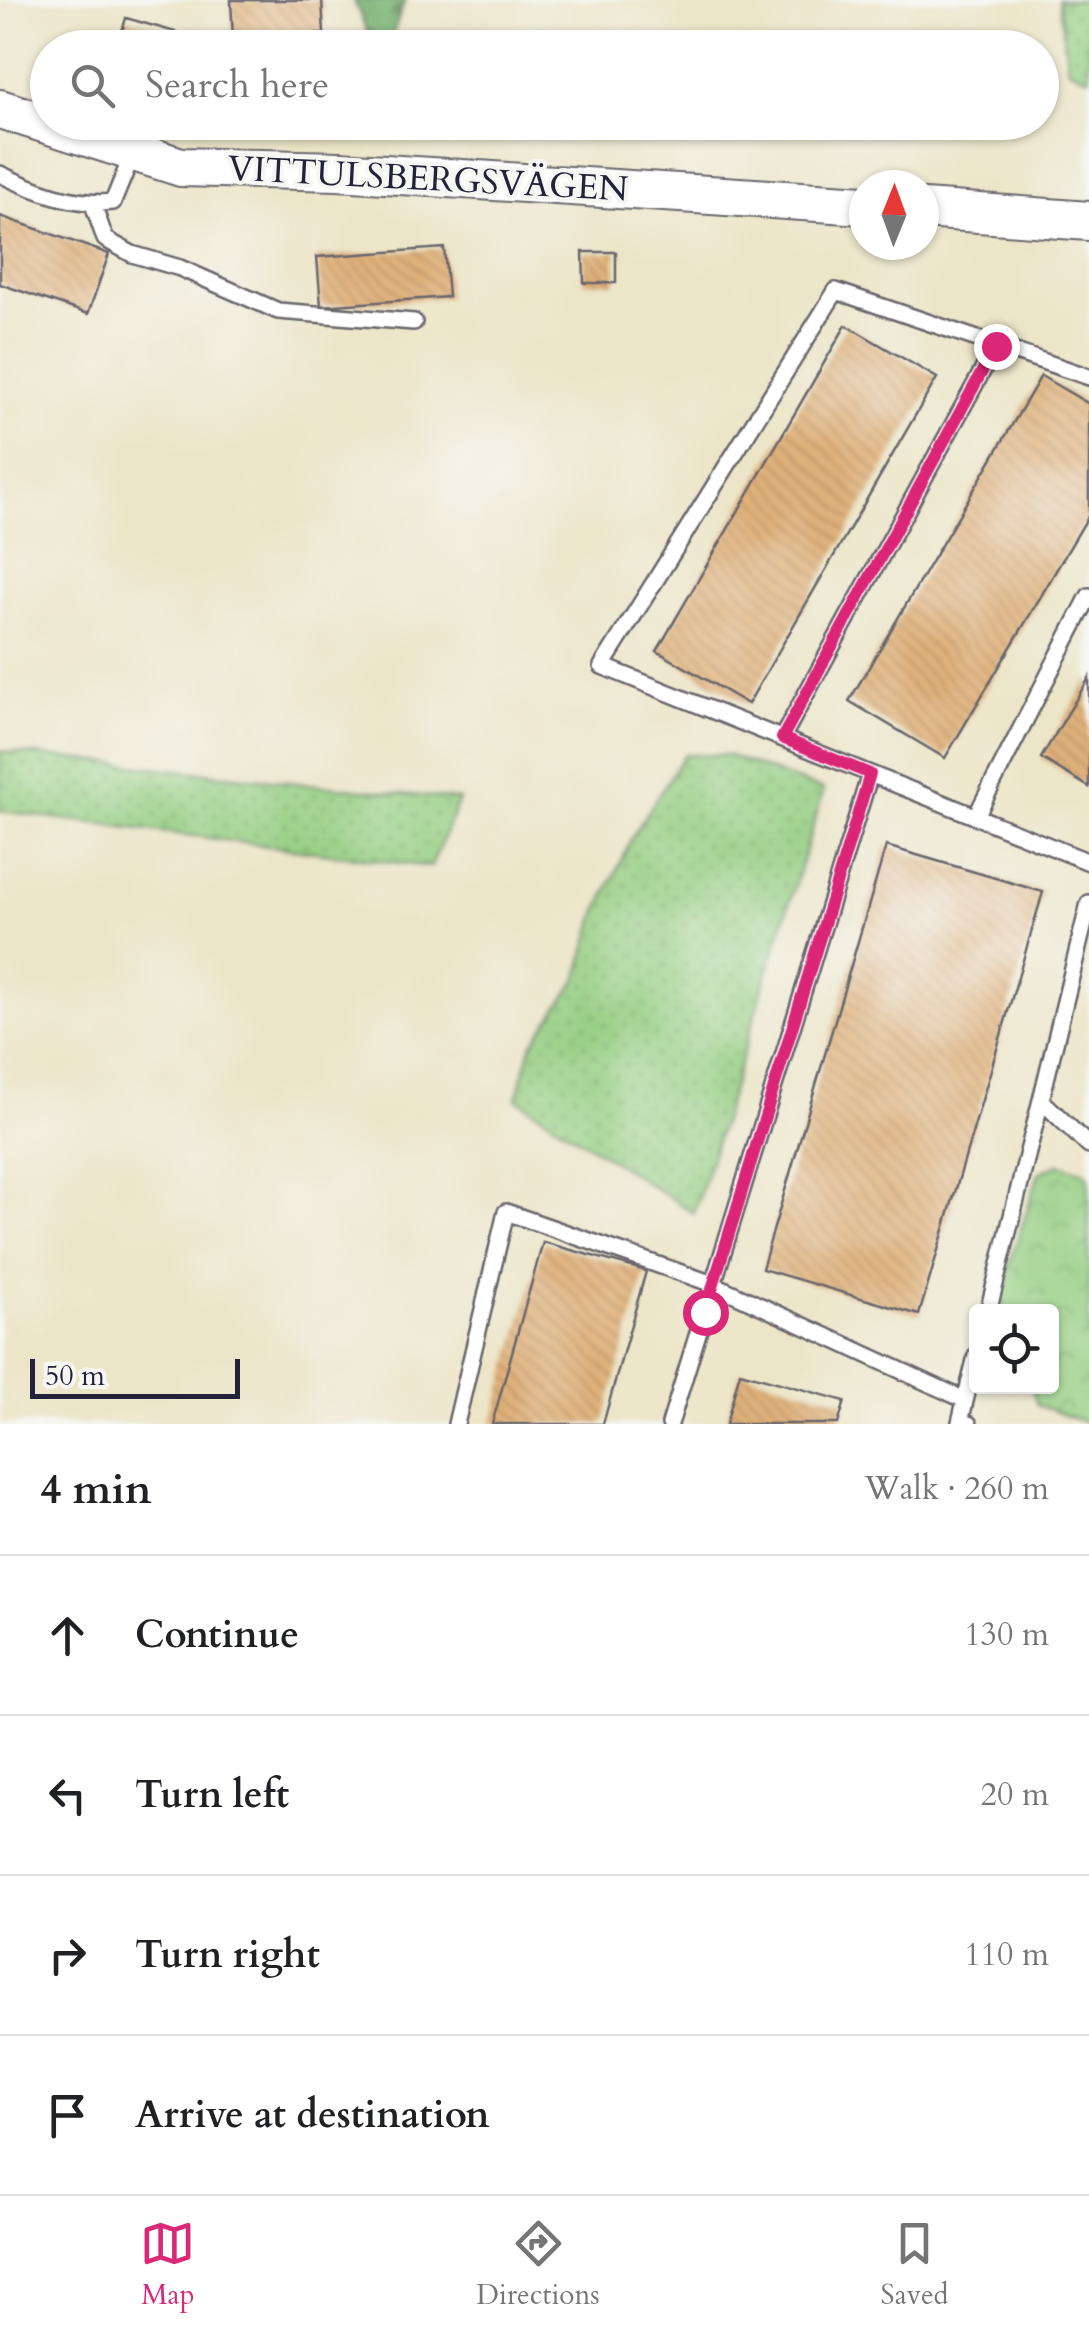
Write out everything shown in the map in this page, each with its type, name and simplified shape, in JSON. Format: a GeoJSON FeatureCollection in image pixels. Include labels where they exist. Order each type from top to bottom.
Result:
{"type":"FeatureCollection","features":[{"type":"Feature","properties":{"kind":"street","name":"VITTULSBERGSVÄGEN"},"geometry":{"type":"LineString","coordinates":[[0,109],[30,119]]}},
{"type":"Feature","properties":{"kind":"street","name":"VITTULSBERGSVÄGEN"},"geometry":{"type":"LineString","coordinates":[[96,140],[182,167],[338,171],[849,204]]}},
{"type":"Feature","properties":{"kind":"street"},"geometry":{"type":"LineString","coordinates":[[939,210],[1089,221]]}},
{"type":"Feature","properties":{"kind":"lane"},"geometry":{"type":"LineString","coordinates":[[0,174],[30,188],[92,204],[114,202],[133,152]]}},
{"type":"Feature","properties":{"kind":"lane"},"geometry":{"type":"LineString","coordinates":[[92,204],[105,238],[118,246],[278,311],[414,322]]}},
{"type":"Feature","properties":{"kind":"lane"},"geometry":{"type":"LineString","coordinates":[[1089,377],[836,291],[602,666],[1089,862]]}},
{"type":"Feature","properties":{"kind":"lane"},"geometry":{"type":"LineString","coordinates":[[782,738],[996,346]]}},
{"type":"Feature","properties":{"kind":"lane"},"geometry":{"type":"LineString","coordinates":[[976,816],[1089,596]]}},
{"type":"Feature","properties":{"kind":"lane"},"geometry":{"type":"LineString","coordinates":[[670,1424],[870,774]]}},
{"type":"Feature","properties":{"kind":"lane"},"geometry":{"type":"LineString","coordinates":[[990,1304],[1089,903]]}},
{"type":"Feature","properties":{"kind":"lane"},"geometry":{"type":"LineString","coordinates":[[1041,1100],[1089,1146]]}},
{"type":"Feature","properties":{"kind":"lane"},"geometry":{"type":"LineString","coordinates":[[456,1424],[506,1212],[713,1284],[966,1400]]}},
{"type":"Feature","properties":{"kind":"lane"},"geometry":{"type":"LineString","coordinates":[[969,1387],[960,1422],[969,1424]]}},
{"type":"Feature","properties":{"kind":"green space"},"geometry":{"type":"Polygon","coordinates":[[[354,0],[405,0],[394,30],[366,30],[354,0]]]}},
{"type":"Feature","properties":{"kind":"green space"},"geometry":{"type":"Polygon","coordinates":[[[1058,0],[1089,0],[1089,78],[1068,68],[1058,0]]]}},
{"type":"Feature","properties":{"kind":"green space"},"geometry":{"type":"Polygon","coordinates":[[[0,751],[459,800],[431,867],[0,811],[0,751]]]}},
{"type":"Feature","properties":{"kind":"green space"},"geometry":{"type":"Polygon","coordinates":[[[684,755],[727,755],[824,790],[694,1213],[517,1099],[531,1046],[577,980],[597,913],[632,837],[684,755]]]}},
{"type":"Feature","properties":{"kind":"green space"},"geometry":{"type":"Polygon","coordinates":[[[1059,1164],[1083,1171],[1089,1177],[1089,1424],[1037,1405],[1033,1394],[1059,1394],[1059,1304],[1004,1304],[1000,1294],[1039,1173],[1059,1164]]]}},
{"type":"Feature","properties":{"kind":"building"},"geometry":{"type":"Polygon","coordinates":[[[231,0],[322,0],[324,30],[233,30],[231,0]]]}},
{"type":"Feature","properties":{"kind":"building"},"geometry":{"type":"Polygon","coordinates":[[[126,18],[168,30],[122,30],[126,18]]]}},
{"type":"Feature","properties":{"kind":"building"},"geometry":{"type":"Polygon","coordinates":[[[0,216],[109,254],[88,314],[0,284],[0,216]]]}},
{"type":"Feature","properties":{"kind":"building"},"geometry":{"type":"Polygon","coordinates":[[[444,248],[448,297],[321,306],[317,257],[444,248]]]}},
{"type":"Feature","properties":{"kind":"building"},"geometry":{"type":"Polygon","coordinates":[[[583,252],[616,252],[616,283],[584,283],[583,252]]]}},
{"type":"Feature","properties":{"kind":"building"},"geometry":{"type":"Polygon","coordinates":[[[846,325],[937,378],[748,704],[657,651],[846,325]]]}},
{"type":"Feature","properties":{"kind":"building"},"geometry":{"type":"Polygon","coordinates":[[[1041,376],[1089,404],[1089,515],[945,758],[849,701],[1041,376]]]}},
{"type":"Feature","properties":{"kind":"building"},"geometry":{"type":"Polygon","coordinates":[[[1089,678],[1089,787],[1041,758],[1089,678]]]}},
{"type":"Feature","properties":{"kind":"building"},"geometry":{"type":"Polygon","coordinates":[[[886,846],[1043,892],[919,1315],[762,1269],[886,846]]]}},
{"type":"Feature","properties":{"kind":"building"},"geometry":{"type":"Polygon","coordinates":[[[543,1242],[646,1271],[603,1424],[492,1424],[543,1242]]]}},
{"type":"Feature","properties":{"kind":"building"},"geometry":{"type":"Polygon","coordinates":[[[740,1372],[845,1401],[838,1424],[726,1424],[740,1372]]]}},
{"type":"Feature","properties":{"kind":"route"},"geometry":{"type":"LineString","coordinates":[[705,1312],[870,774],[782,738],[996,346]]}}]}
